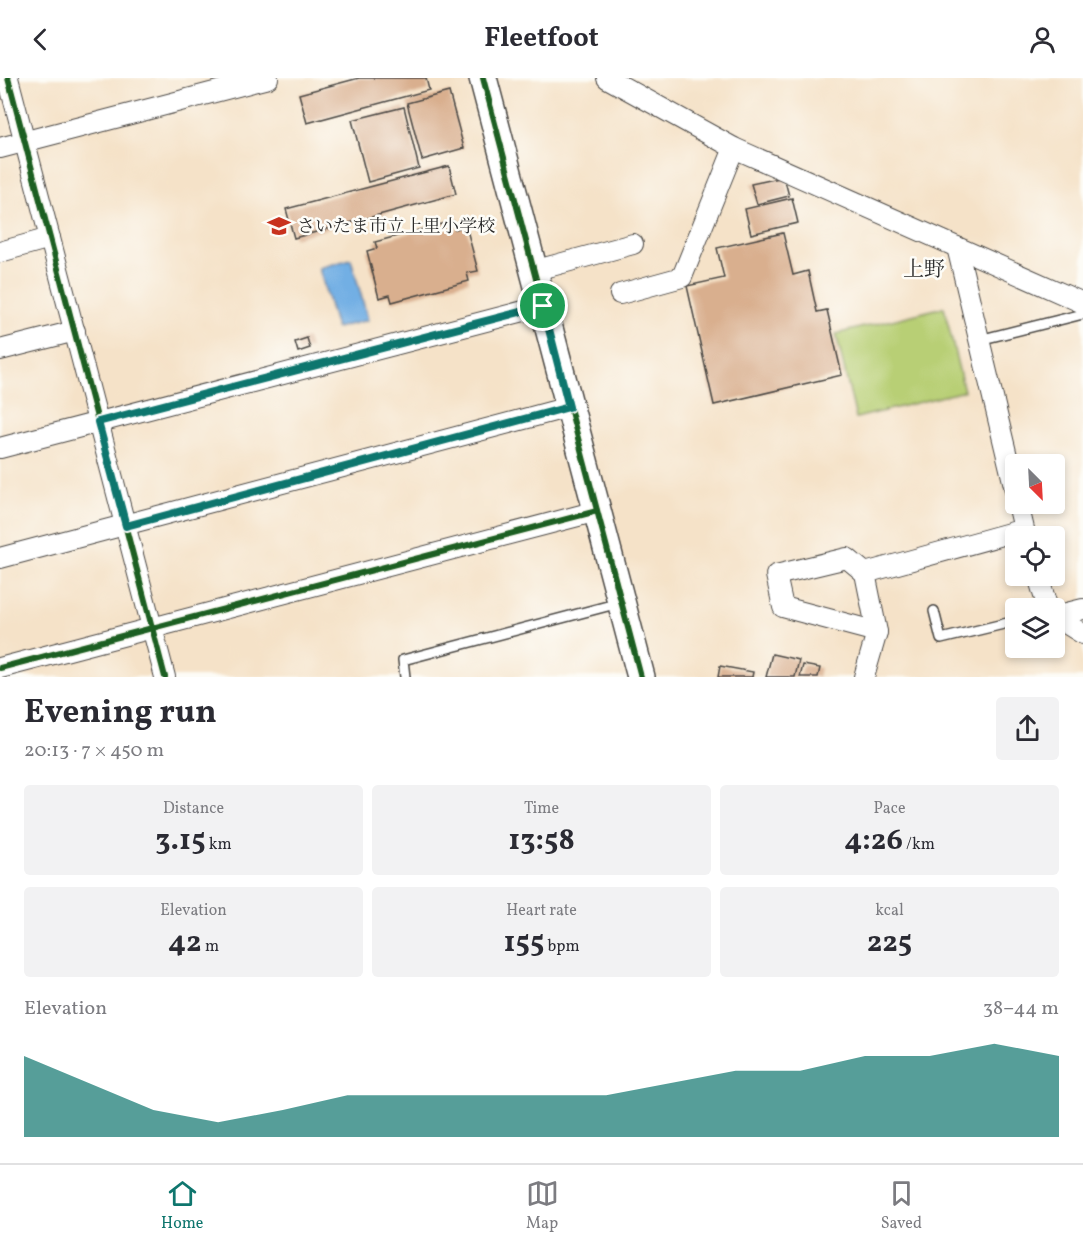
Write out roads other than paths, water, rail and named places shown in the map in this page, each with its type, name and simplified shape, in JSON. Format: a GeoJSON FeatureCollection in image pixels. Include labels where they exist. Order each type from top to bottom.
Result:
{"type":"FeatureCollection","features":[{"type":"Feature","properties":{"kind":"street"},"geometry":{"type":"LineString","coordinates":[[8,78],[165,677]]}},
{"type":"Feature","properties":{"kind":"street"},"geometry":{"type":"LineString","coordinates":[[0,148],[268,78]]}},
{"type":"Feature","properties":{"kind":"street"},"geometry":{"type":"LineString","coordinates":[[483,78],[641,677]]}},
{"type":"Feature","properties":{"kind":"street"},"geometry":{"type":"LineString","coordinates":[[607,78],[734,148],[1083,303]]}},
{"type":"Feature","properties":{"kind":"street"},"geometry":{"type":"LineString","coordinates":[[620,294],[682,277],[734,148]]}},
{"type":"Feature","properties":{"kind":"street"},"geometry":{"type":"LineString","coordinates":[[0,252],[50,238]]}},
{"type":"Feature","properties":{"kind":"street"},"geometry":{"type":"LineString","coordinates":[[534,271],[633,244]]}},
{"type":"Feature","properties":{"kind":"street"},"geometry":{"type":"LineString","coordinates":[[957,247],[1006,454]]}},
{"type":"Feature","properties":{"kind":"street"},"geometry":{"type":"LineString","coordinates":[[0,448],[543,306]]}},
{"type":"Feature","properties":{"kind":"street"},"geometry":{"type":"LineString","coordinates":[[0,350],[75,331]]}},
{"type":"Feature","properties":{"kind":"street"},"geometry":{"type":"LineString","coordinates":[[0,558],[569,407]]}},
{"type":"Feature","properties":{"kind":"street"},"geometry":{"type":"LineString","coordinates":[[0,668],[597,511]]}},
{"type":"Feature","properties":{"kind":"street"},"geometry":{"type":"LineString","coordinates":[[865,573],[1005,538]]}},
{"type":"Feature","properties":{"kind":"street"},"geometry":{"type":"LineString","coordinates":[[864,677],[877,632],[865,573],[847,558],[776,576],[783,607],[877,632]]}},
{"type":"Feature","properties":{"kind":"street"},"geometry":{"type":"LineString","coordinates":[[1083,609],[1054,616],[1083,634]]}},
{"type":"Feature","properties":{"kind":"lane"},"geometry":{"type":"LineString","coordinates":[[979,340],[1083,314]]}},
{"type":"Feature","properties":{"kind":"lane"},"geometry":{"type":"LineString","coordinates":[[405,677],[403,660],[621,603]]}},
{"type":"Feature","properties":{"kind":"lane"},"geometry":{"type":"LineString","coordinates":[[934,611],[941,639],[1005,624]]}},
{"type":"Feature","properties":{"kind":"water"},"geometry":{"type":"Polygon","coordinates":[[[351,259],[368,320],[336,328],[319,268],[351,259]]]}},
{"type":"Feature","properties":{"kind":"place","name":"さいたま市立上里小学校"},"geometry":{"type":"Point","coordinates":[279,226]}},
{"type":"Feature","properties":{"kind":"district","name":"上野"},"geometry":{"type":"Point","coordinates":[924,269]}}]}
